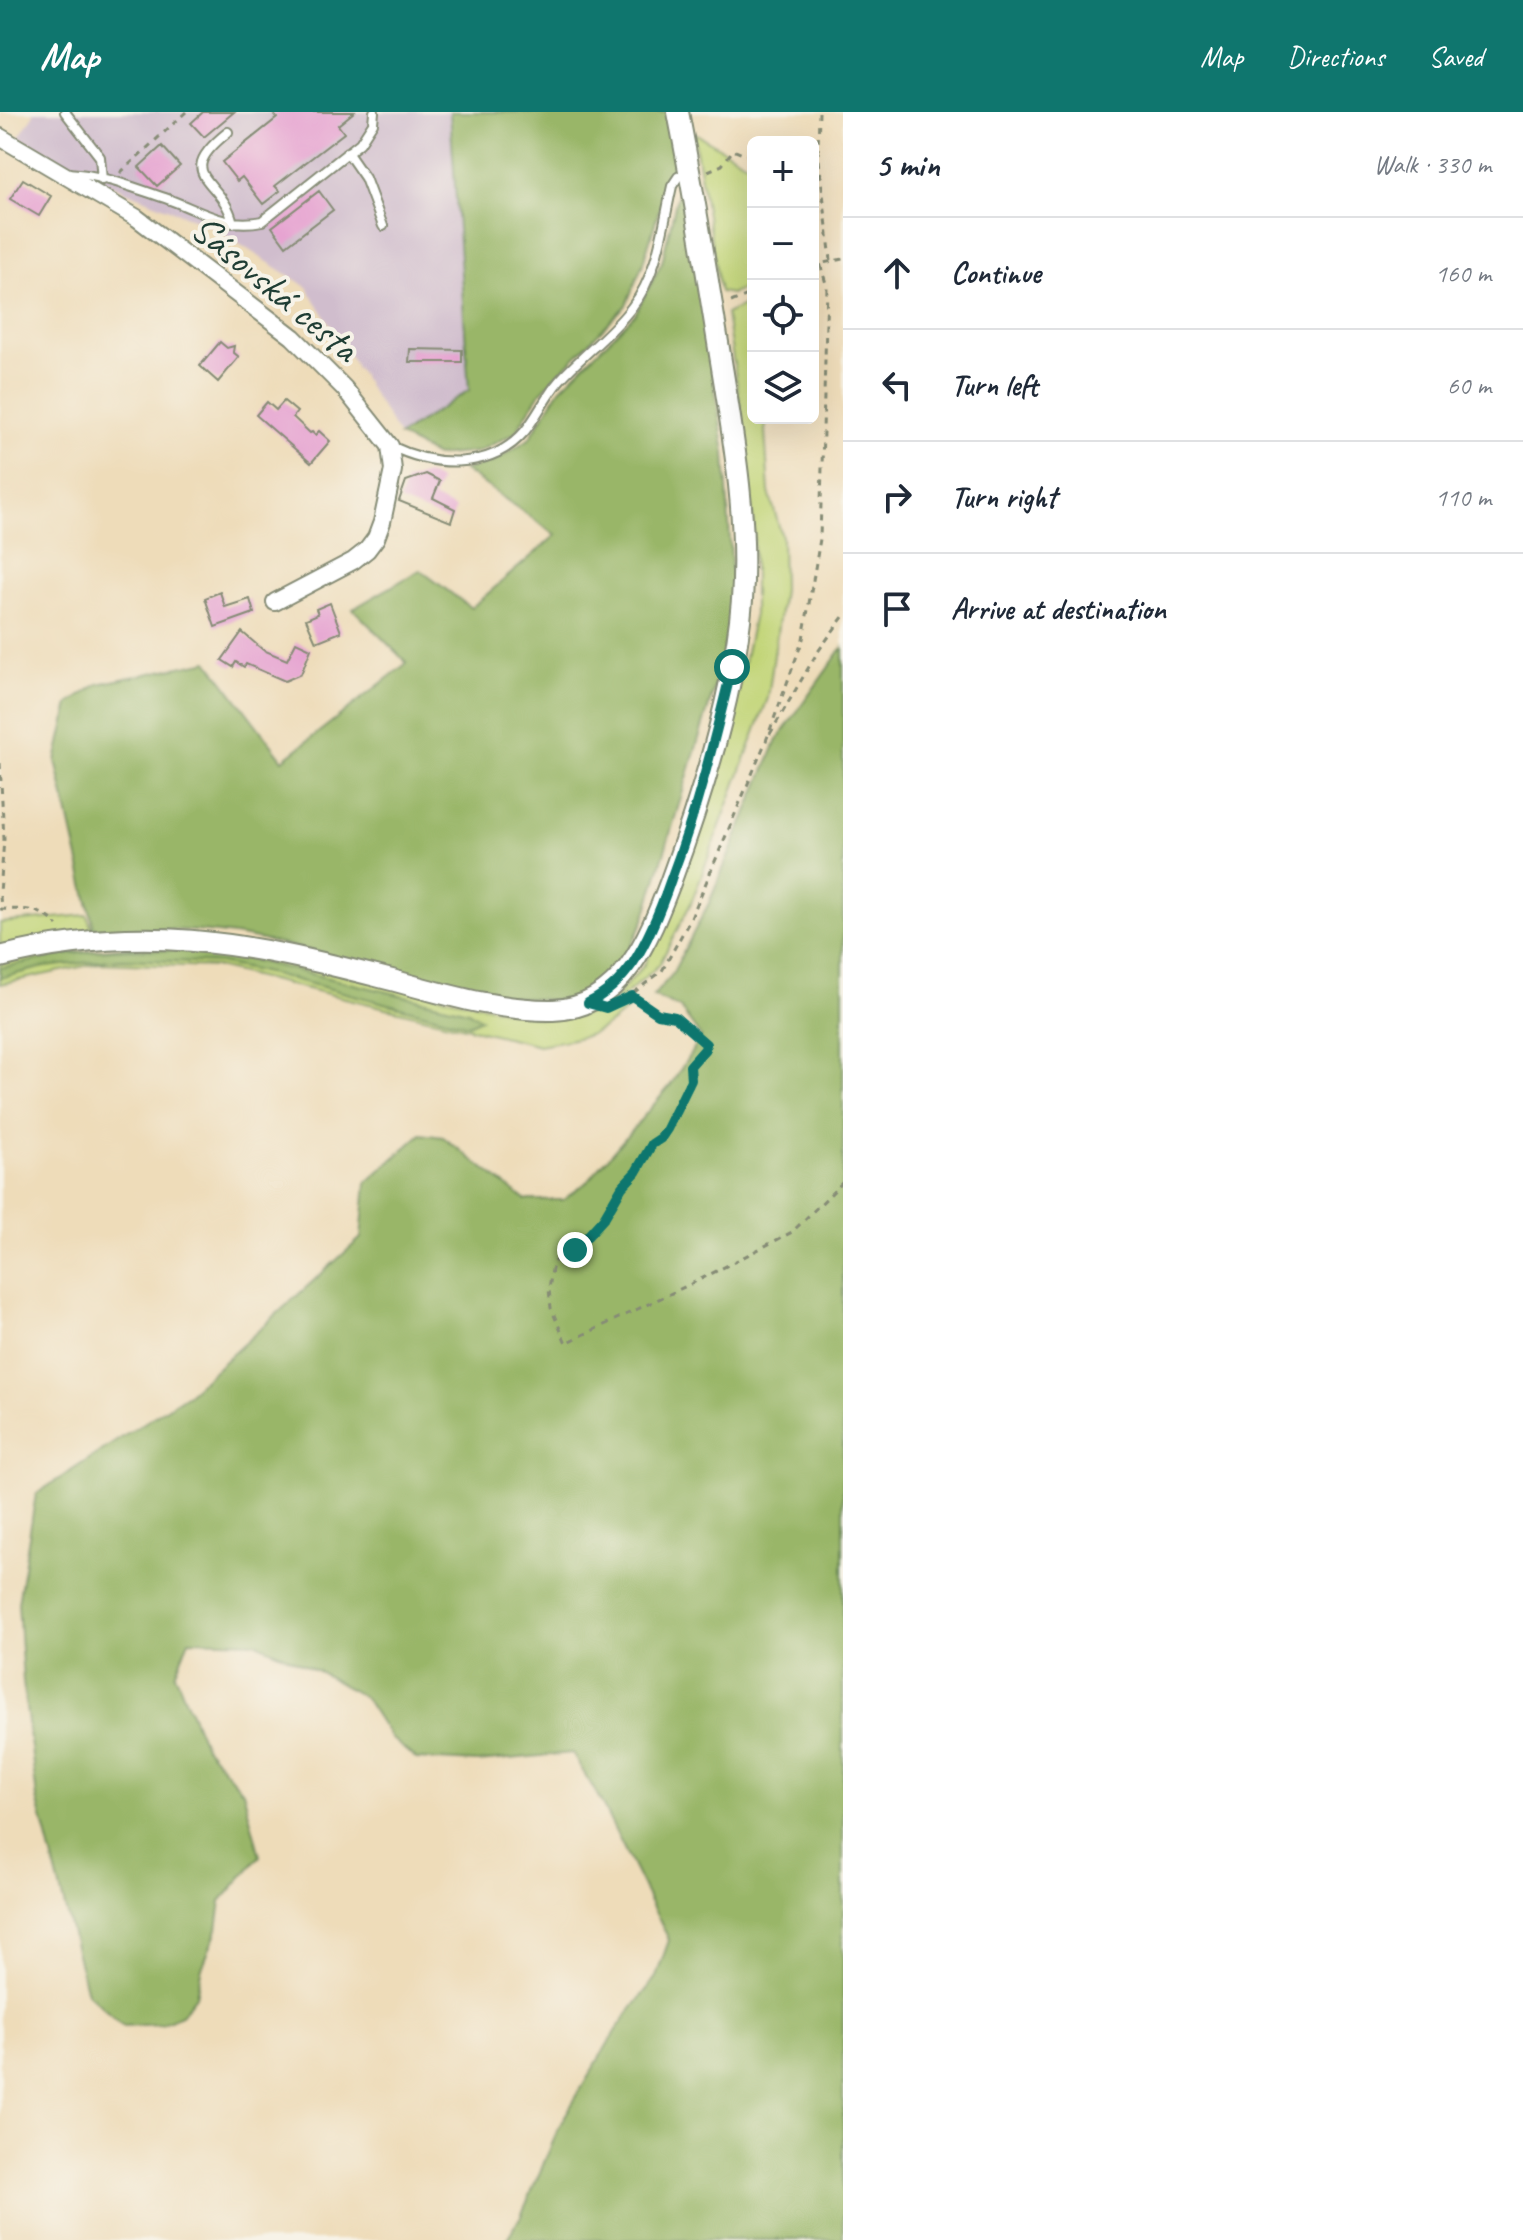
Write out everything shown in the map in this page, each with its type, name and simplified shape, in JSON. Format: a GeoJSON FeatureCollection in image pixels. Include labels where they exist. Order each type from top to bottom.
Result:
{"type":"FeatureCollection","features":[{"type":"Feature","properties":{"kind":"street"},"geometry":{"type":"LineString","coordinates":[[0,957],[71,943],[142,938],[211,941],[274,952],[508,1006],[553,1010],[597,999],[623,976],[642,947],[660,909],[682,850],[729,680],[739,626],[742,567],[738,486],[678,112]]}},
{"type":"Feature","properties":{"kind":"street","name":"Sásovská cesta"},"geometry":{"type":"LineString","coordinates":[[0,137],[137,218],[293,337],[344,388],[390,446]]}},
{"type":"Feature","properties":{"kind":"street"},"geometry":{"type":"LineString","coordinates":[[275,602],[353,561],[376,538],[393,470],[390,446]]}},
{"type":"Feature","properties":{"kind":"lane"},"geometry":{"type":"LineString","coordinates":[[65,112],[100,157],[102,180]]}},
{"type":"Feature","properties":{"kind":"lane"},"geometry":{"type":"LineString","coordinates":[[63,173],[79,173],[114,183],[244,225],[262,221],[360,143],[373,123],[374,112]]}},
{"type":"Feature","properties":{"kind":"lane"},"geometry":{"type":"LineString","coordinates":[[228,132],[209,147],[202,157],[201,168],[205,178],[230,208],[233,223]]}},
{"type":"Feature","properties":{"kind":"lane"},"geometry":{"type":"LineString","coordinates":[[347,152],[365,178],[383,226]]}},
{"type":"Feature","properties":{"kind":"lane"},"geometry":{"type":"LineString","coordinates":[[390,446],[413,457],[435,462],[459,462],[482,459],[522,434],[561,379],[632,307],[655,259],[672,186],[678,177],[689,172]]}},
{"type":"Feature","properties":{"kind":"path"},"geometry":{"type":"LineString","coordinates":[[114,183],[118,174],[186,112]]}},
{"type":"Feature","properties":{"kind":"path"},"geometry":{"type":"LineString","coordinates":[[819,112],[818,152],[831,260]]}},
{"type":"Feature","properties":{"kind":"path"},"geometry":{"type":"LineString","coordinates":[[689,172],[711,171],[722,165],[733,150],[747,156]]}},
{"type":"Feature","properties":{"kind":"path"},"geometry":{"type":"LineString","coordinates":[[819,196],[824,200]]}},
{"type":"Feature","properties":{"kind":"path"},"geometry":{"type":"LineString","coordinates":[[588,1003],[606,1008],[632,996],[662,971],[691,918],[766,741],[803,639],[820,539],[827,287],[820,263],[843,259]]}},
{"type":"Feature","properties":{"kind":"path"},"geometry":{"type":"LineString","coordinates":[[712,309],[747,295]]}},
{"type":"Feature","properties":{"kind":"path"},"geometry":{"type":"LineString","coordinates":[[766,741],[817,653],[843,617]]}},
{"type":"Feature","properties":{"kind":"path"},"geometry":{"type":"LineString","coordinates":[[0,763],[4,839],[0,909],[40,911],[49,916],[71,943]]}},
{"type":"Feature","properties":{"kind":"path"},"geometry":{"type":"LineString","coordinates":[[632,996],[658,1014],[675,1017],[706,1044],[690,1066],[691,1080],[661,1138],[652,1144],[636,1172],[622,1187],[583,1245],[561,1254],[553,1263],[549,1289],[551,1308],[566,1343],[792,1232],[843,1182]]}},
{"type":"Feature","properties":{"kind":"shaded area"},"geometry":{"type":"Polygon","coordinates":[[[32,112],[450,112],[469,390],[399,436],[307,287],[211,226],[106,183],[18,139],[34,114],[32,112]]]}},
{"type":"Feature","properties":{"kind":"green space"},"geometry":{"type":"Polygon","coordinates":[[[450,112],[667,112],[676,155],[642,266],[626,305],[539,394],[515,433],[477,452],[436,456],[399,436],[469,390],[450,112]]]}},
{"type":"Feature","properties":{"kind":"green space"},"geometry":{"type":"Polygon","coordinates":[[[693,132],[747,164],[747,287],[731,294],[720,292],[693,132]]]}},
{"type":"Feature","properties":{"kind":"green space"},"geometry":{"type":"Polygon","coordinates":[[[682,175],[725,453],[733,593],[723,659],[644,920],[617,968],[599,987],[587,993],[574,998],[540,1000],[441,984],[246,937],[151,929],[94,929],[56,761],[69,704],[98,684],[208,661],[283,760],[407,663],[353,609],[420,570],[471,608],[556,535],[464,470],[493,462],[529,439],[560,389],[635,314],[662,262],[682,175]]]}},
{"type":"Feature","properties":{"kind":"green space"},"geometry":{"type":"Polygon","coordinates":[[[747,304],[747,424],[766,424],[769,492],[782,537],[783,590],[768,698],[691,903],[659,965],[619,1000],[614,999],[644,965],[672,911],[738,691],[754,614],[754,531],[745,435],[726,314],[747,304]]]}},
{"type":"Feature","properties":{"kind":"green space"},"geometry":{"type":"Polygon","coordinates":[[[843,647],[843,2240],[506,2240],[521,2216],[562,2121],[616,2030],[656,1977],[669,1940],[598,1796],[572,1753],[478,1762],[416,1759],[391,1738],[365,1698],[320,1672],[255,1642],[189,1640],[175,1674],[205,1747],[243,1791],[260,1856],[221,1901],[217,1929],[201,1971],[196,1996],[181,2015],[161,2024],[123,2026],[87,1993],[37,1798],[23,1682],[18,1603],[36,1494],[188,1394],[361,1238],[366,1183],[421,1134],[443,1137],[525,1200],[563,1200],[587,1182],[670,1086],[701,1037],[680,1008],[653,996],[671,976],[709,903],[777,740],[843,647]]]}},
{"type":"Feature","properties":{"kind":"green space"},"geometry":{"type":"Polygon","coordinates":[[[87,915],[92,929],[0,949],[0,923],[87,915]]]}},
{"type":"Feature","properties":{"kind":"green space"},"geometry":{"type":"Polygon","coordinates":[[[149,945],[243,953],[541,1018],[577,1017],[631,1006],[608,1025],[589,1035],[539,1045],[217,967],[99,963],[0,984],[0,964],[27,957],[149,945]]]}},
{"type":"Feature","properties":{"kind":"green space"},"geometry":{"type":"Polygon","coordinates":[[[131,949],[199,951],[239,957],[468,1011],[481,1019],[469,1025],[219,963],[121,959],[45,967],[0,978],[0,968],[16,964],[81,953],[131,949]]]}},
{"type":"Feature","properties":{"kind":"building"},"geometry":{"type":"Polygon","coordinates":[[[203,112],[234,112],[204,137],[191,123],[203,112]]]}},
{"type":"Feature","properties":{"kind":"building"},"geometry":{"type":"Polygon","coordinates":[[[272,112],[354,112],[338,125],[344,133],[275,186],[280,191],[263,204],[242,177],[237,181],[222,162],[277,118],[272,112]]]}},
{"type":"Feature","properties":{"kind":"building"},"geometry":{"type":"Polygon","coordinates":[[[162,146],[180,166],[157,186],[139,167],[162,146]]]}},
{"type":"Feature","properties":{"kind":"building"},"geometry":{"type":"Polygon","coordinates":[[[23,179],[51,196],[39,216],[10,199],[23,179]]]}},
{"type":"Feature","properties":{"kind":"building"},"geometry":{"type":"Polygon","coordinates":[[[319,191],[333,210],[286,246],[272,227],[319,191]]]}},
{"type":"Feature","properties":{"kind":"building"},"geometry":{"type":"Polygon","coordinates":[[[220,342],[227,348],[234,346],[233,352],[239,357],[218,382],[200,366],[220,342]]]}},
{"type":"Feature","properties":{"kind":"building"},"geometry":{"type":"Polygon","coordinates":[[[410,349],[462,350],[462,362],[409,362],[410,349]]]}},
{"type":"Feature","properties":{"kind":"building"},"geometry":{"type":"Polygon","coordinates":[[[284,401],[297,412],[293,417],[310,433],[315,435],[319,431],[330,441],[311,463],[256,415],[267,402],[276,410],[284,401]]]}},
{"type":"Feature","properties":{"kind":"building"},"geometry":{"type":"Polygon","coordinates":[[[426,474],[440,481],[433,498],[455,509],[451,522],[399,501],[406,481],[426,474]]]}},
{"type":"Feature","properties":{"kind":"building"},"geometry":{"type":"Polygon","coordinates":[[[220,592],[225,607],[250,599],[254,613],[215,627],[205,598],[220,592]]]}},
{"type":"Feature","properties":{"kind":"building"},"geometry":{"type":"Polygon","coordinates":[[[330,603],[341,632],[316,642],[306,619],[318,614],[316,609],[330,603]]]}},
{"type":"Feature","properties":{"kind":"building"},"geometry":{"type":"Polygon","coordinates":[[[242,632],[263,650],[287,660],[296,642],[311,649],[301,674],[285,681],[246,664],[244,667],[236,662],[233,667],[222,660],[242,632]]]}},
{"type":"Feature","properties":{"kind":"route"},"geometry":{"type":"LineString","coordinates":[[575,1250],[583,1245],[586,1237],[604,1218],[649,1148],[667,1129],[691,1080],[690,1066],[705,1049],[706,1044],[675,1017],[658,1014],[632,996],[606,1008],[588,1003],[623,976],[642,947],[660,909],[682,850],[732,667]]}}]}
